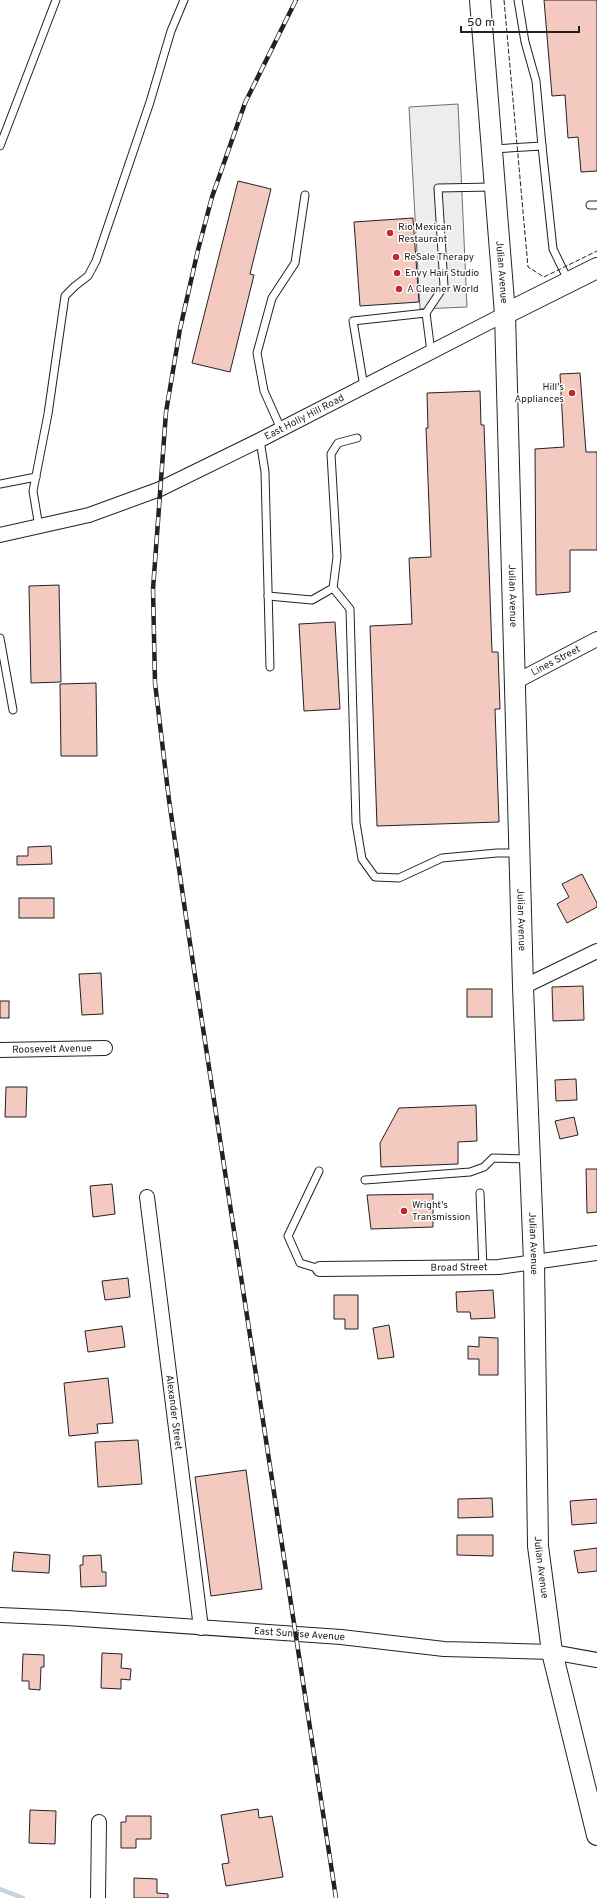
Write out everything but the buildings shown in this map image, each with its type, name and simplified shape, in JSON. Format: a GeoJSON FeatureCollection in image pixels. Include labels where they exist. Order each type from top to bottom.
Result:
{"type":"FeatureCollection","features":[{"type":"Feature","properties":{"kind":"street","name":"Julian Avenue"},"geometry":{"type":"LineString","coordinates":[[480,0],[506,314],[519,853],[534,1262],[538,1546],[552,1652],[597,1835]]}},
{"type":"Feature","properties":{"kind":"street","name":"East Holly Hill Road"},"geometry":{"type":"LineString","coordinates":[[0,535],[39,528],[89,515],[160,489],[260,440],[597,268]]}},
{"type":"Feature","properties":{"kind":"street","name":"Lines Street"},"geometry":{"type":"LineString","coordinates":[[515,682],[597,639]]}},
{"type":"Feature","properties":{"kind":"street"},"geometry":{"type":"LineString","coordinates":[[523,987],[597,951]]}},
{"type":"Feature","properties":{"kind":"street","name":"Roosevelt Avenue"},"geometry":{"type":"LineString","coordinates":[[0,1050],[105,1048]]}},
{"type":"Feature","properties":{"kind":"street","name":"Alexander Street"},"geometry":{"type":"LineString","coordinates":[[147,1197],[201,1628]]}},
{"type":"Feature","properties":{"kind":"street","name":"Broad Street"},"geometry":{"type":"LineString","coordinates":[[320,1269],[498,1268],[597,1253]]}},
{"type":"Feature","properties":{"kind":"street","name":"East Sunrise Avenue"},"geometry":{"type":"LineString","coordinates":[[0,1615],[67,1618],[341,1637],[444,1649],[552,1652],[597,1660]]}},
{"type":"Feature","properties":{"kind":"street"},"geometry":{"type":"LineString","coordinates":[[98,1898],[99,1822]]}},
{"type":"Feature","properties":{"kind":"lane"},"geometry":{"type":"LineString","coordinates":[[0,146],[56,0]]}},
{"type":"Feature","properties":{"kind":"lane"},"geometry":{"type":"LineString","coordinates":[[39,528],[33,492],[48,414],[65,296],[88,276],[96,261],[150,102],[171,31],[184,0]]}},
{"type":"Feature","properties":{"kind":"lane"},"geometry":{"type":"LineString","coordinates":[[518,0],[525,42],[536,81],[553,249],[569,282]]}},
{"type":"Feature","properties":{"kind":"lane"},"geometry":{"type":"LineString","coordinates":[[492,149],[542,146]]}},
{"type":"Feature","properties":{"kind":"lane"},"geometry":{"type":"LineString","coordinates":[[431,352],[426,313],[444,286],[438,188],[495,187]]}},
{"type":"Feature","properties":{"kind":"lane"},"geometry":{"type":"LineString","coordinates":[[281,429],[264,391],[257,353],[272,298],[295,263],[305,195]]}},
{"type":"Feature","properties":{"kind":"lane"},"geometry":{"type":"LineString","coordinates":[[364,387],[353,320],[426,313]]}},
{"type":"Feature","properties":{"kind":"lane"},"geometry":{"type":"LineString","coordinates":[[357,438],[338,443],[331,454],[337,557],[333,588],[350,609],[356,823],[362,859],[375,877],[399,878],[442,858],[497,853],[519,853]]}},
{"type":"Feature","properties":{"kind":"lane"},"geometry":{"type":"LineString","coordinates":[[260,440],[265,472],[270,667]]}},
{"type":"Feature","properties":{"kind":"lane"},"geometry":{"type":"LineString","coordinates":[[0,484],[36,477]]}},
{"type":"Feature","properties":{"kind":"lane"},"geometry":{"type":"LineString","coordinates":[[268,596],[312,600],[333,588]]}},
{"type":"Feature","properties":{"kind":"lane"},"geometry":{"type":"LineString","coordinates":[[0,638],[13,710]]}},
{"type":"Feature","properties":{"kind":"lane"},"geometry":{"type":"LineString","coordinates":[[365,1180],[470,1172],[484,1167],[493,1158],[530,1159]]}},
{"type":"Feature","properties":{"kind":"lane"},"geometry":{"type":"LineString","coordinates":[[319,1171],[288,1236],[300,1264],[320,1269]]}},
{"type":"Feature","properties":{"kind":"lane"},"geometry":{"type":"LineString","coordinates":[[480,1193],[483,1268]]}},
{"type":"Feature","properties":{"kind":"shaded area"},"geometry":{"type":"Polygon","coordinates":[[[458,104],[467,307],[420,309],[409,107],[458,104]]]}},
{"type":"Feature","properties":{"kind":"waterway"},"geometry":{"type":"LineString","coordinates":[[0,1889],[23,1898]]}},
{"type":"Feature","properties":{"kind":"railway"},"geometry":{"type":"LineString","coordinates":[[296,0],[245,103],[212,197],[198,250],[180,329],[166,412],[153,589],[155,683],[169,800],[336,1898]]}},
{"type":"Feature","properties":{"kind":"fence"},"geometry":{"type":"LineString","coordinates":[[504,0],[528,267],[544,277],[597,251]]}},
{"type":"Feature","properties":{"kind":"place","name":"Rio Mexican Restaurant"},"geometry":{"type":"Point","coordinates":[390,233]}},
{"type":"Feature","properties":{"kind":"place","name":"ReSale Therapy"},"geometry":{"type":"Point","coordinates":[396,257]}},
{"type":"Feature","properties":{"kind":"place","name":"Envy Hair Studio"},"geometry":{"type":"Point","coordinates":[397,273]}},
{"type":"Feature","properties":{"kind":"place","name":"A Cleaner World"},"geometry":{"type":"Point","coordinates":[399,289]}},
{"type":"Feature","properties":{"kind":"place","name":"Hill's Appliances"},"geometry":{"type":"Point","coordinates":[572,393]}},
{"type":"Feature","properties":{"kind":"place","name":"Wright's Transmission"},"geometry":{"type":"Point","coordinates":[404,1211]}}]}
